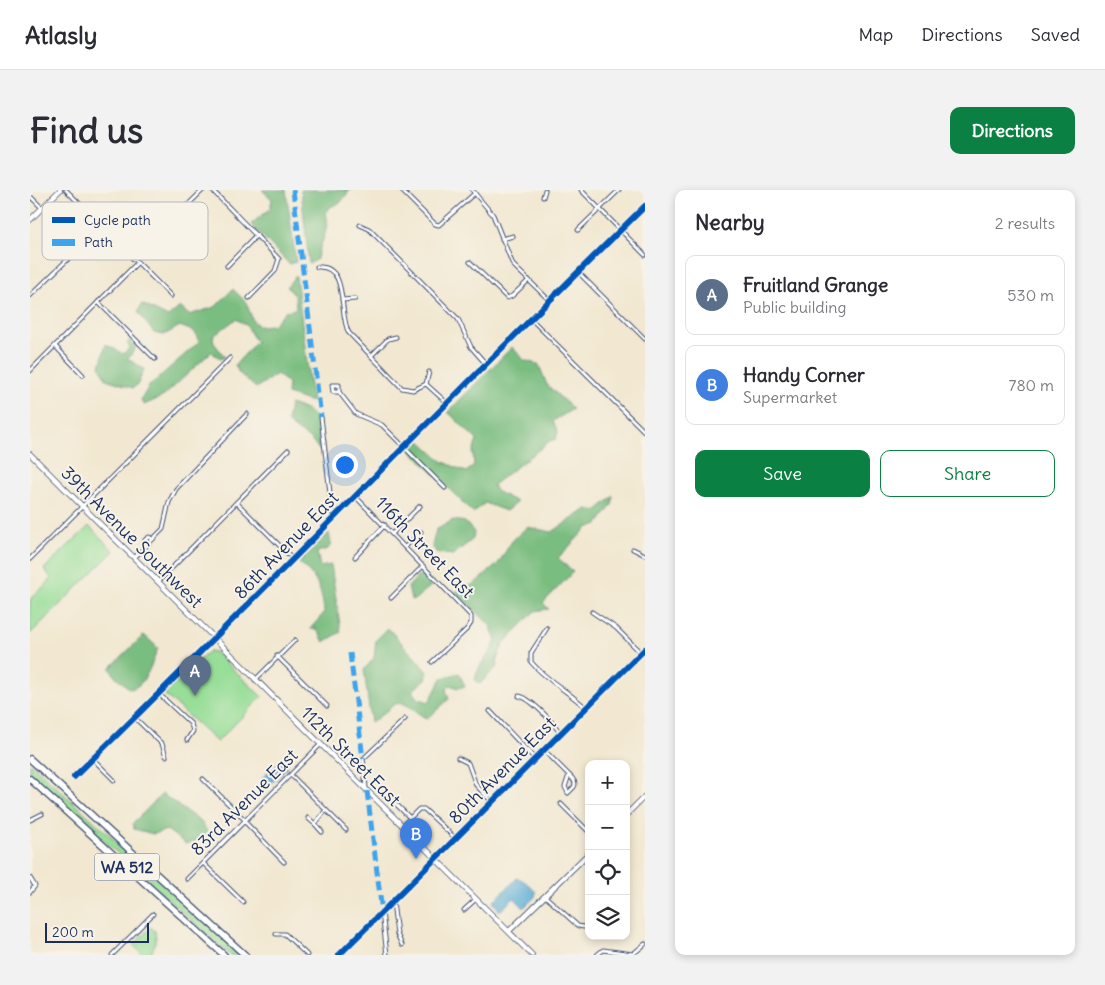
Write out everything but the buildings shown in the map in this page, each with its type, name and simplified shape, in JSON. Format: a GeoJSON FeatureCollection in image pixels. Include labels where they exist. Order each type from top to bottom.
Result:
{"type":"FeatureCollection","features":[{"type":"Feature","properties":{"kind":"highway"},"geometry":{"type":"LineString","coordinates":[[30,755],[69,794]]}},
{"type":"Feature","properties":{"kind":"highway","name":"WA 512"},"geometry":{"type":"LineString","coordinates":[[30,759],[246,955]]}},
{"type":"Feature","properties":{"kind":"highway","name":"WA 512"},"geometry":{"type":"LineString","coordinates":[[30,779],[224,955]]}},
{"type":"Feature","properties":{"kind":"street"},"geometry":{"type":"LineString","coordinates":[[48,202],[60,190]]}},
{"type":"Feature","properties":{"kind":"street"},"geometry":{"type":"LineString","coordinates":[[66,190],[78,202]]}},
{"type":"Feature","properties":{"kind":"street"},"geometry":{"type":"LineString","coordinates":[[190,202],[202,190]]}},
{"type":"Feature","properties":{"kind":"street"},"geometry":{"type":"LineString","coordinates":[[212,190],[257,235],[279,261],[275,271],[249,298]]}},
{"type":"Feature","properties":{"kind":"street"},"geometry":{"type":"LineString","coordinates":[[543,197],[545,190]]}},
{"type":"Feature","properties":{"kind":"street"},"geometry":{"type":"LineString","coordinates":[[581,190],[645,255]]}},
{"type":"Feature","properties":{"kind":"street"},"geometry":{"type":"LineString","coordinates":[[578,230],[619,190]]}},
{"type":"Feature","properties":{"kind":"street"},"geometry":{"type":"LineString","coordinates":[[402,192],[435,224],[440,225],[474,191],[489,208],[511,262],[549,300]]}},
{"type":"Feature","properties":{"kind":"street"},"geometry":{"type":"LineString","coordinates":[[30,196],[42,208],[30,220]]}},
{"type":"Feature","properties":{"kind":"street","name":"86th Avenue East"},"geometry":{"type":"LineString","coordinates":[[74,777],[214,640],[577,271],[645,206]]}},
{"type":"Feature","properties":{"kind":"street"},"geometry":{"type":"LineString","coordinates":[[360,225],[369,229],[456,317],[464,329],[471,347],[486,364]]}},
{"type":"Feature","properties":{"kind":"street"},"geometry":{"type":"LineString","coordinates":[[227,266],[257,235]]}},
{"type":"Feature","properties":{"kind":"street"},"geometry":{"type":"LineString","coordinates":[[502,239],[513,236]]}},
{"type":"Feature","properties":{"kind":"street"},"geometry":{"type":"LineString","coordinates":[[30,296],[67,260]]}},
{"type":"Feature","properties":{"kind":"street"},"geometry":{"type":"LineString","coordinates":[[134,260],[171,296]]}},
{"type":"Feature","properties":{"kind":"street"},"geometry":{"type":"LineString","coordinates":[[470,262],[508,298],[529,280]]}},
{"type":"Feature","properties":{"kind":"street"},"geometry":{"type":"LineString","coordinates":[[30,371],[137,263]]}},
{"type":"Feature","properties":{"kind":"street"},"geometry":{"type":"LineString","coordinates":[[317,267],[325,268],[337,278],[346,329],[371,356],[402,388],[410,390],[426,384]]}},
{"type":"Feature","properties":{"kind":"street"},"geometry":{"type":"LineString","coordinates":[[577,271],[645,339]]}},
{"type":"Feature","properties":{"kind":"street"},"geometry":{"type":"LineString","coordinates":[[342,300],[355,299]]}},
{"type":"Feature","properties":{"kind":"street"},"geometry":{"type":"LineString","coordinates":[[98,302],[155,359]]}},
{"type":"Feature","properties":{"kind":"street"},"geometry":{"type":"LineString","coordinates":[[530,318],[645,432]]}},
{"type":"Feature","properties":{"kind":"street"},"geometry":{"type":"LineString","coordinates":[[371,356],[388,339],[396,337]]}},
{"type":"Feature","properties":{"kind":"street"},"geometry":{"type":"LineString","coordinates":[[55,346],[84,375]]}},
{"type":"Feature","properties":{"kind":"street"},"geometry":{"type":"LineString","coordinates":[[30,559],[230,358]]}},
{"type":"Feature","properties":{"kind":"street"},"geometry":{"type":"LineString","coordinates":[[426,384],[429,372]]}},
{"type":"Feature","properties":{"kind":"street"},"geometry":{"type":"LineString","coordinates":[[426,384],[448,403]]}},
{"type":"Feature","properties":{"kind":"street"},"geometry":{"type":"LineString","coordinates":[[339,392],[356,414],[380,423],[445,488]]}},
{"type":"Feature","properties":{"kind":"street"},"geometry":{"type":"LineString","coordinates":[[133,558],[164,526],[169,502],[176,489],[247,414]]}},
{"type":"Feature","properties":{"kind":"street"},"geometry":{"type":"LineString","coordinates":[[320,417],[333,519]]}},
{"type":"Feature","properties":{"kind":"street"},"geometry":{"type":"LineString","coordinates":[[158,583],[288,450]]}},
{"type":"Feature","properties":{"kind":"street","name":"39th Avenue Southwest"},"geometry":{"type":"LineString","coordinates":[[30,454],[214,640]]}},
{"type":"Feature","properties":{"kind":"street","name":"116th Street East"},"geometry":{"type":"LineString","coordinates":[[355,496],[406,546],[469,613],[472,619],[467,629],[432,662]]}},
{"type":"Feature","properties":{"kind":"street"},"geometry":{"type":"LineString","coordinates":[[237,503],[294,559]]}},
{"type":"Feature","properties":{"kind":"street"},"geometry":{"type":"LineString","coordinates":[[393,533],[420,506]]}},
{"type":"Feature","properties":{"kind":"street"},"geometry":{"type":"LineString","coordinates":[[354,557],[385,525]]}},
{"type":"Feature","properties":{"kind":"street"},"geometry":{"type":"LineString","coordinates":[[406,546],[421,532]]}},
{"type":"Feature","properties":{"kind":"street"},"geometry":{"type":"LineString","coordinates":[[633,548],[645,555]]}},
{"type":"Feature","properties":{"kind":"street"},"geometry":{"type":"LineString","coordinates":[[391,598],[423,566]]}},
{"type":"Feature","properties":{"kind":"street"},"geometry":{"type":"LineString","coordinates":[[592,612],[616,628],[641,653]]}},
{"type":"Feature","properties":{"kind":"street"},"geometry":{"type":"LineString","coordinates":[[547,628],[531,653],[531,662],[551,682],[572,694],[586,708]]}},
{"type":"Feature","properties":{"kind":"street","name":"112th Street East"},"geometry":{"type":"LineString","coordinates":[[214,640],[532,955]]}},
{"type":"Feature","properties":{"kind":"street"},"geometry":{"type":"LineString","coordinates":[[254,680],[295,640]]}},
{"type":"Feature","properties":{"kind":"street","name":"80th Avenue East"},"geometry":{"type":"LineString","coordinates":[[339,955],[645,649]]}},
{"type":"Feature","properties":{"kind":"street"},"geometry":{"type":"LineString","coordinates":[[277,656],[328,706]]}},
{"type":"Feature","properties":{"kind":"street"},"geometry":{"type":"LineString","coordinates":[[159,694],[192,726],[193,731],[188,740]]}},
{"type":"Feature","properties":{"kind":"street"},"geometry":{"type":"LineString","coordinates":[[519,696],[526,698],[555,726],[560,734]]}},
{"type":"Feature","properties":{"kind":"street"},"geometry":{"type":"LineString","coordinates":[[490,711],[535,758]]}},
{"type":"Feature","properties":{"kind":"street"},"geometry":{"type":"LineString","coordinates":[[135,718],[162,744],[166,756]]}},
{"type":"Feature","properties":{"kind":"street"},"geometry":{"type":"LineString","coordinates":[[367,791],[363,760],[404,719]]}},
{"type":"Feature","properties":{"kind":"street","name":"83rd Avenue East"},"geometry":{"type":"LineString","coordinates":[[188,879],[320,745]]}},
{"type":"Feature","properties":{"kind":"street"},"geometry":{"type":"LineString","coordinates":[[544,750],[569,775],[576,784],[568,793],[565,787],[569,775]]}},
{"type":"Feature","properties":{"kind":"street"},"geometry":{"type":"LineString","coordinates":[[458,758],[468,763],[476,785],[492,802]]}},
{"type":"Feature","properties":{"kind":"street"},"geometry":{"type":"LineString","coordinates":[[93,759],[114,780]]}},
{"type":"Feature","properties":{"kind":"street"},"geometry":{"type":"LineString","coordinates":[[291,775],[346,830]]}},
{"type":"Feature","properties":{"kind":"street"},"geometry":{"type":"LineString","coordinates":[[203,779],[284,862]]}},
{"type":"Feature","properties":{"kind":"street"},"geometry":{"type":"LineString","coordinates":[[386,794],[410,818]]}},
{"type":"Feature","properties":{"kind":"street"},"geometry":{"type":"LineString","coordinates":[[630,811],[645,796]]}},
{"type":"Feature","properties":{"kind":"street"},"geometry":{"type":"LineString","coordinates":[[561,804],[585,828]]}},
{"type":"Feature","properties":{"kind":"street"},"geometry":{"type":"LineString","coordinates":[[402,826],[419,809],[424,809],[455,838]]}},
{"type":"Feature","properties":{"kind":"street"},"geometry":{"type":"LineString","coordinates":[[314,824],[326,810]]}},
{"type":"Feature","properties":{"kind":"street"},"geometry":{"type":"LineString","coordinates":[[30,820],[42,814]]}},
{"type":"Feature","properties":{"kind":"street"},"geometry":{"type":"LineString","coordinates":[[308,818],[322,832]]}},
{"type":"Feature","properties":{"kind":"street"},"geometry":{"type":"LineString","coordinates":[[509,931],[585,857]]}},
{"type":"Feature","properties":{"kind":"street"},"geometry":{"type":"LineString","coordinates":[[203,863],[243,902]]}},
{"type":"Feature","properties":{"kind":"street"},"geometry":{"type":"LineString","coordinates":[[30,878],[35,884],[30,892]]}},
{"type":"Feature","properties":{"kind":"street"},"geometry":{"type":"LineString","coordinates":[[545,896],[578,926],[585,926]]}},
{"type":"Feature","properties":{"kind":"street"},"geometry":{"type":"LineString","coordinates":[[464,910],[476,898]]}},
{"type":"Feature","properties":{"kind":"street"},"geometry":{"type":"LineString","coordinates":[[393,901],[397,934],[402,946]]}},
{"type":"Feature","properties":{"kind":"street"},"geometry":{"type":"LineString","coordinates":[[382,912],[387,955]]}},
{"type":"Feature","properties":{"kind":"street"},"geometry":{"type":"LineString","coordinates":[[112,955],[153,914]]}},
{"type":"Feature","properties":{"kind":"street"},"geometry":{"type":"LineString","coordinates":[[276,934],[288,936],[307,955]]}},
{"type":"Feature","properties":{"kind":"street"},"geometry":{"type":"LineString","coordinates":[[597,955],[603,950],[633,954],[645,944]]}},
{"type":"Feature","properties":{"kind":"green space"},"geometry":{"type":"Polygon","coordinates":[[[262,190],[286,190],[296,262],[289,264],[251,224],[270,209],[272,199],[262,190]]]}},
{"type":"Feature","properties":{"kind":"green space"},"geometry":{"type":"Polygon","coordinates":[[[301,190],[350,190],[341,202],[328,208],[326,230],[317,259],[309,264],[301,190]]]}},
{"type":"Feature","properties":{"kind":"green space"},"geometry":{"type":"Polygon","coordinates":[[[296,276],[312,402],[287,394],[288,383],[277,374],[256,388],[239,373],[235,365],[256,342],[246,325],[236,319],[213,336],[214,343],[225,357],[221,359],[211,352],[164,396],[144,405],[141,400],[149,386],[199,342],[195,332],[180,326],[164,335],[154,333],[138,312],[142,304],[168,317],[180,307],[189,315],[215,307],[233,289],[246,302],[253,321],[259,326],[273,325],[285,311],[296,309],[295,296],[287,286],[296,276]]]}},
{"type":"Feature","properties":{"kind":"green space"},"geometry":{"type":"Polygon","coordinates":[[[130,340],[136,347],[128,359],[144,369],[138,384],[133,388],[106,379],[100,366],[106,344],[123,354],[130,347],[127,343],[130,340]]]}},
{"type":"Feature","properties":{"kind":"green space"},"geometry":{"type":"Polygon","coordinates":[[[512,347],[524,360],[539,365],[547,385],[573,409],[553,421],[558,432],[556,439],[550,441],[493,485],[496,491],[517,502],[506,511],[485,503],[473,513],[410,450],[420,441],[442,461],[466,472],[474,466],[473,452],[477,440],[448,412],[512,347]]]}},
{"type":"Feature","properties":{"kind":"green space"},"geometry":{"type":"Polygon","coordinates":[[[290,404],[313,415],[318,425],[320,451],[309,438],[287,422],[290,404]]]}},
{"type":"Feature","properties":{"kind":"green space"},"geometry":{"type":"Polygon","coordinates":[[[614,496],[612,505],[598,524],[587,528],[558,558],[573,572],[543,603],[549,609],[535,611],[503,644],[497,660],[498,666],[480,684],[475,681],[481,664],[496,641],[490,625],[455,592],[474,584],[498,564],[512,541],[527,527],[552,532],[587,509],[596,511],[614,496]]]}},
{"type":"Feature","properties":{"kind":"green space"},"geometry":{"type":"Polygon","coordinates":[[[453,520],[465,522],[474,532],[473,539],[453,555],[437,553],[432,546],[436,530],[453,520]]]}},
{"type":"Feature","properties":{"kind":"green space"},"geometry":{"type":"Polygon","coordinates":[[[89,526],[114,551],[30,634],[30,599],[52,579],[44,569],[89,526]]]}},
{"type":"Feature","properties":{"kind":"green space"},"geometry":{"type":"Polygon","coordinates":[[[329,533],[331,544],[328,549],[317,552],[320,567],[331,565],[341,632],[324,642],[317,629],[310,629],[324,613],[320,591],[314,578],[299,563],[329,533]]]}},
{"type":"Feature","properties":{"kind":"green space"},"geometry":{"type":"Polygon","coordinates":[[[419,575],[433,581],[432,585],[414,600],[411,599],[408,587],[419,575]]]}},
{"type":"Feature","properties":{"kind":"green space"},"geometry":{"type":"Polygon","coordinates":[[[388,628],[428,672],[426,679],[412,691],[417,698],[429,702],[442,678],[459,673],[465,686],[458,688],[450,685],[446,690],[449,699],[427,719],[403,703],[395,704],[371,723],[364,670],[374,658],[376,640],[388,628]]]}},
{"type":"Feature","properties":{"kind":"green space"},"geometry":{"type":"Polygon","coordinates":[[[144,635],[158,648],[144,679],[136,687],[130,689],[115,676],[110,668],[144,635]]]}},
{"type":"Feature","properties":{"kind":"green space"},"geometry":{"type":"Polygon","coordinates":[[[209,651],[215,652],[262,697],[217,742],[164,694],[209,651]]]}},
{"type":"Feature","properties":{"kind":"green space"},"geometry":{"type":"Polygon","coordinates":[[[30,763],[241,955],[230,955],[30,774],[30,763]]]}},
{"type":"Feature","properties":{"kind":"green space"},"geometry":{"type":"Polygon","coordinates":[[[162,794],[201,822],[207,831],[203,839],[186,844],[167,830],[153,834],[134,829],[133,823],[162,794]]]}},
{"type":"Feature","properties":{"kind":"green space"},"geometry":{"type":"Polygon","coordinates":[[[151,927],[155,931],[156,939],[151,955],[143,955],[133,945],[151,927]]]}},
{"type":"Feature","properties":{"kind":"water"},"geometry":{"type":"Polygon","coordinates":[[[285,759],[289,762],[286,764],[287,768],[271,783],[265,783],[262,779],[264,776],[280,761],[285,759]]]}},
{"type":"Feature","properties":{"kind":"water"},"geometry":{"type":"Polygon","coordinates":[[[517,878],[525,882],[536,892],[535,897],[524,908],[514,898],[500,911],[493,902],[517,878]]]}},
{"type":"Feature","properties":{"kind":"marked path"},"geometry":{"type":"LineString","coordinates":[[293,190],[321,417]]}},
{"type":"Feature","properties":{"kind":"marked path"},"geometry":{"type":"LineString","coordinates":[[350,653],[363,759]]}},
{"type":"Feature","properties":{"kind":"marked path"},"geometry":{"type":"LineString","coordinates":[[367,791],[382,912]]}},
{"type":"Feature","properties":{"kind":"cycle path"},"geometry":{"type":"LineString","coordinates":[[74,777],[645,206]]}},
{"type":"Feature","properties":{"kind":"cycle path"},"geometry":{"type":"LineString","coordinates":[[339,955],[645,649]]}},
{"type":"Feature","properties":{"kind":"place","name":"Fruitland Grange"},"geometry":{"type":"Point","coordinates":[195,696]}},
{"type":"Feature","properties":{"kind":"place","name":"Handy Corner"},"geometry":{"type":"Point","coordinates":[416,859]}}]}
